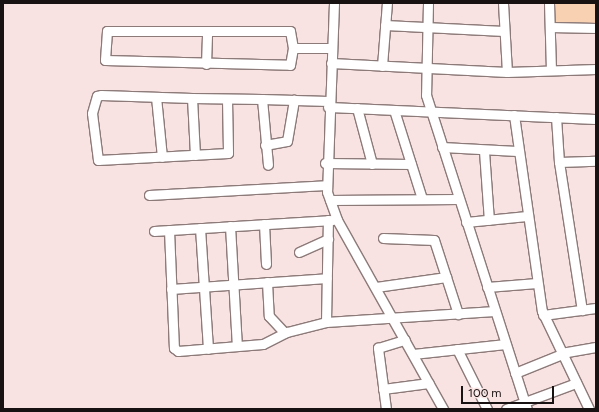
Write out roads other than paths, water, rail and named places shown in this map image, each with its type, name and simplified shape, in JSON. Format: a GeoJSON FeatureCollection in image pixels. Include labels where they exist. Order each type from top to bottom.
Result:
{"type":"FeatureCollection","features":[{"type":"Feature","properties":{"kind":"street"},"geometry":{"type":"LineString","coordinates":[[334,3],[326,163],[326,185],[330,200],[338,220],[443,409]]}},
{"type":"Feature","properties":{"kind":"street"},"geometry":{"type":"LineString","coordinates":[[382,66],[387,3]]}},
{"type":"Feature","properties":{"kind":"street"},"geometry":{"type":"LineString","coordinates":[[428,3],[425,90],[430,112],[526,406]]}},
{"type":"Feature","properties":{"kind":"street"},"geometry":{"type":"LineString","coordinates":[[503,3],[507,72]]}},
{"type":"Feature","properties":{"kind":"street"},"geometry":{"type":"LineString","coordinates":[[549,3],[551,70]]}},
{"type":"Feature","properties":{"kind":"street"},"geometry":{"type":"LineString","coordinates":[[385,25],[504,31]]}},
{"type":"Feature","properties":{"kind":"street"},"geometry":{"type":"LineString","coordinates":[[550,27],[596,28]]}},
{"type":"Feature","properties":{"kind":"street"},"geometry":{"type":"LineString","coordinates":[[206,64],[207,31]]}},
{"type":"Feature","properties":{"kind":"street"},"geometry":{"type":"LineString","coordinates":[[207,31],[290,31],[293,48],[290,65],[107,63],[105,33],[207,31]]}},
{"type":"Feature","properties":{"kind":"street"},"geometry":{"type":"LineString","coordinates":[[293,48],[331,48]]}},
{"type":"Feature","properties":{"kind":"street"},"geometry":{"type":"LineString","coordinates":[[331,64],[507,72],[596,69]]}},
{"type":"Feature","properties":{"kind":"street"},"geometry":{"type":"LineString","coordinates":[[227,98],[229,152],[98,160],[92,119],[97,96],[227,98],[294,100],[357,108],[596,119]]}},
{"type":"Feature","properties":{"kind":"street"},"geometry":{"type":"LineString","coordinates":[[156,97],[162,157]]}},
{"type":"Feature","properties":{"kind":"street"},"geometry":{"type":"LineString","coordinates":[[192,98],[195,155]]}},
{"type":"Feature","properties":{"kind":"street"},"geometry":{"type":"LineString","coordinates":[[262,99],[268,165]]}},
{"type":"Feature","properties":{"kind":"street"},"geometry":{"type":"LineString","coordinates":[[265,145],[287,141],[294,100]]}},
{"type":"Feature","properties":{"kind":"street"},"geometry":{"type":"LineString","coordinates":[[357,108],[372,164]]}},
{"type":"Feature","properties":{"kind":"street"},"geometry":{"type":"LineString","coordinates":[[394,110],[422,199]]}},
{"type":"Feature","properties":{"kind":"street"},"geometry":{"type":"LineString","coordinates":[[514,115],[517,151],[543,314],[561,355],[589,409]]}},
{"type":"Feature","properties":{"kind":"street"},"geometry":{"type":"LineString","coordinates":[[556,117],[559,162],[582,310]]}},
{"type":"Feature","properties":{"kind":"street"},"geometry":{"type":"LineString","coordinates":[[442,147],[472,147],[484,151],[517,151]]}},
{"type":"Feature","properties":{"kind":"street"},"geometry":{"type":"LineString","coordinates":[[484,151],[489,220]]}},
{"type":"Feature","properties":{"kind":"street"},"geometry":{"type":"LineString","coordinates":[[559,162],[596,162]]}},
{"type":"Feature","properties":{"kind":"street"},"geometry":{"type":"LineString","coordinates":[[326,163],[411,164]]}},
{"type":"Feature","properties":{"kind":"street"},"geometry":{"type":"LineString","coordinates":[[149,195],[326,185]]}},
{"type":"Feature","properties":{"kind":"street"},"geometry":{"type":"LineString","coordinates":[[330,200],[459,199]]}},
{"type":"Feature","properties":{"kind":"street"},"geometry":{"type":"LineString","coordinates":[[466,222],[527,216]]}},
{"type":"Feature","properties":{"kind":"street"},"geometry":{"type":"LineString","coordinates":[[326,322],[328,220]]}},
{"type":"Feature","properties":{"kind":"street"},"geometry":{"type":"LineString","coordinates":[[154,231],[338,220]]}},
{"type":"Feature","properties":{"kind":"street"},"geometry":{"type":"LineString","coordinates":[[264,224],[266,264]]}},
{"type":"Feature","properties":{"kind":"street"},"geometry":{"type":"LineString","coordinates":[[230,226],[237,346]]}},
{"type":"Feature","properties":{"kind":"street"},"geometry":{"type":"LineString","coordinates":[[200,228],[206,287],[208,349]]}},
{"type":"Feature","properties":{"kind":"street"},"geometry":{"type":"LineString","coordinates":[[169,230],[174,348],[178,351],[263,344],[284,333],[326,322],[394,320],[495,311]]}},
{"type":"Feature","properties":{"kind":"street"},"geometry":{"type":"LineString","coordinates":[[383,238],[432,239],[458,314]]}},
{"type":"Feature","properties":{"kind":"street"},"geometry":{"type":"LineString","coordinates":[[299,252],[328,240]]}},
{"type":"Feature","properties":{"kind":"street"},"geometry":{"type":"LineString","coordinates":[[376,287],[446,277]]}},
{"type":"Feature","properties":{"kind":"street"},"geometry":{"type":"LineString","coordinates":[[172,289],[327,278]]}},
{"type":"Feature","properties":{"kind":"street"},"geometry":{"type":"LineString","coordinates":[[267,282],[269,316],[284,333]]}},
{"type":"Feature","properties":{"kind":"street"},"geometry":{"type":"LineString","coordinates":[[487,287],[537,283]]}},
{"type":"Feature","properties":{"kind":"street"},"geometry":{"type":"LineString","coordinates":[[543,314],[596,308]]}},
{"type":"Feature","properties":{"kind":"street"},"geometry":{"type":"LineString","coordinates":[[386,409],[378,348],[405,340]]}},
{"type":"Feature","properties":{"kind":"street"},"geometry":{"type":"LineString","coordinates":[[413,354],[505,344]]}},
{"type":"Feature","properties":{"kind":"street"},"geometry":{"type":"LineString","coordinates":[[515,373],[561,355],[596,347]]}},
{"type":"Feature","properties":{"kind":"street"},"geometry":{"type":"LineString","coordinates":[[456,349],[486,409]]}},
{"type":"Feature","properties":{"kind":"street"},"geometry":{"type":"LineString","coordinates":[[383,389],[429,383]]}},
{"type":"Feature","properties":{"kind":"street"},"geometry":{"type":"LineString","coordinates":[[506,409],[526,406],[576,383]]}}]}
